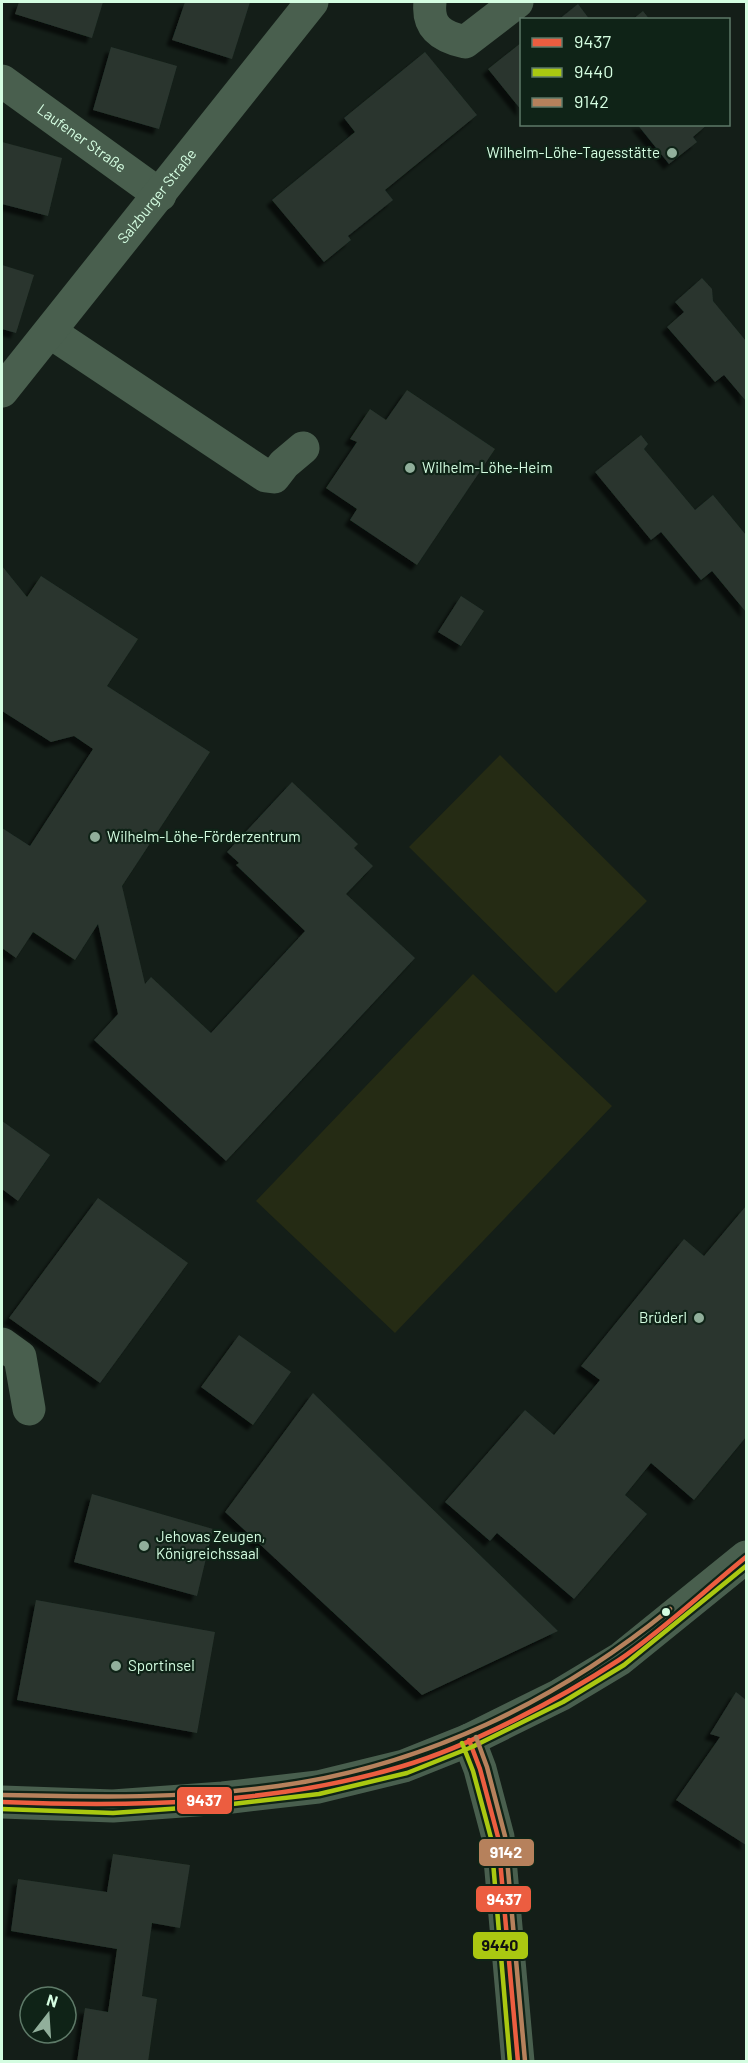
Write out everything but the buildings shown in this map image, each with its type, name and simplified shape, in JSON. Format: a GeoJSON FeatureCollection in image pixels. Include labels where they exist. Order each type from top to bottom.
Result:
{"type":"FeatureCollection","features":[{"type":"Feature","properties":{"kind":"street","name":"Salzburger Straße"},"geometry":{"type":"LineString","coordinates":[[2,392],[312,2]]}},
{"type":"Feature","properties":{"kind":"street"},"geometry":{"type":"LineString","coordinates":[[429,2],[428,14],[435,28],[446,38],[465,42],[517,2]]}},
{"type":"Feature","properties":{"kind":"street","name":"Laufener Straße"},"geometry":{"type":"LineString","coordinates":[[2,81],[160,195]]}},
{"type":"Feature","properties":{"kind":"street"},"geometry":{"type":"LineString","coordinates":[[50,332],[266,476],[274,477],[284,464],[303,448]]}},
{"type":"Feature","properties":{"kind":"street"},"geometry":{"type":"LineString","coordinates":[[2,1344],[20,1358],[29,1409]]}},
{"type":"Feature","properties":{"kind":"street"},"geometry":{"type":"LineString","coordinates":[[2,1802],[113,1806],[223,1798],[318,1787],[404,1766],[469,1740],[560,1695],[620,1659],[747,1557]]}},
{"type":"Feature","properties":{"kind":"street"},"geometry":{"type":"LineString","coordinates":[[469,1740],[480,1769],[498,1837],[518,2061]]}},
{"type":"Feature","properties":{"kind":"green space"},"geometry":{"type":"Polygon","coordinates":[[[500,755],[647,901],[556,993],[409,847],[500,755]]]}},
{"type":"Feature","properties":{"kind":"green space"},"geometry":{"type":"Polygon","coordinates":[[[473,974],[612,1106],[395,1333],[256,1201],[473,974]]]}},
{"type":"Feature","properties":{"kind":"transit line","name":"9437"},"geometry":{"type":"LineString","coordinates":[[2,1802],[153,1803],[255,1796],[305,1789],[403,1766],[485,1734],[596,1675],[652,1636],[746,1557]]}},
{"type":"Feature","properties":{"kind":"transit line","name":"9440"},"geometry":{"type":"LineString","coordinates":[[2,1809],[113,1813],[224,1805],[319,1794],[407,1773],[472,1747],[563,1702],[624,1665],[746,1566]]}},
{"type":"Feature","properties":{"kind":"transit line","name":"9142"},"geometry":{"type":"LineString","coordinates":[[2,1795],[106,1796],[209,1793],[278,1786],[385,1763],[436,1745],[535,1700],[582,1673],[670,1609]]}},
{"type":"Feature","properties":{"kind":"transit line","name":"9142"},"geometry":{"type":"LineString","coordinates":[[476,1737],[487,1767],[505,1836],[525,2061]]}},
{"type":"Feature","properties":{"kind":"transit line","name":"9437"},"geometry":{"type":"LineString","coordinates":[[469,1740],[480,1769],[498,1837],[518,2062]]}},
{"type":"Feature","properties":{"kind":"transit line","name":"9440"},"geometry":{"type":"LineString","coordinates":[[462,1743],[473,1771],[491,1838],[510,2062]]}},
{"type":"Feature","properties":{"kind":"place","name":"Wilhelm-Löhe-Tagesstätte"},"geometry":{"type":"Point","coordinates":[672,153]}},
{"type":"Feature","properties":{"kind":"place","name":"Wilhelm-Löhe-Heim"},"geometry":{"type":"Point","coordinates":[410,468]}},
{"type":"Feature","properties":{"kind":"place","name":"Wilhelm-Löhe-Förderzentrum"},"geometry":{"type":"Point","coordinates":[95,837]}},
{"type":"Feature","properties":{"kind":"place","name":"Brüderl"},"geometry":{"type":"Point","coordinates":[699,1318]}},
{"type":"Feature","properties":{"kind":"place","name":"Jehovas Zeugen, Königreichssaal"},"geometry":{"type":"Point","coordinates":[144,1546]}},
{"type":"Feature","properties":{"kind":"place","name":"Sportinsel"},"geometry":{"type":"Point","coordinates":[116,1666]}}]}
